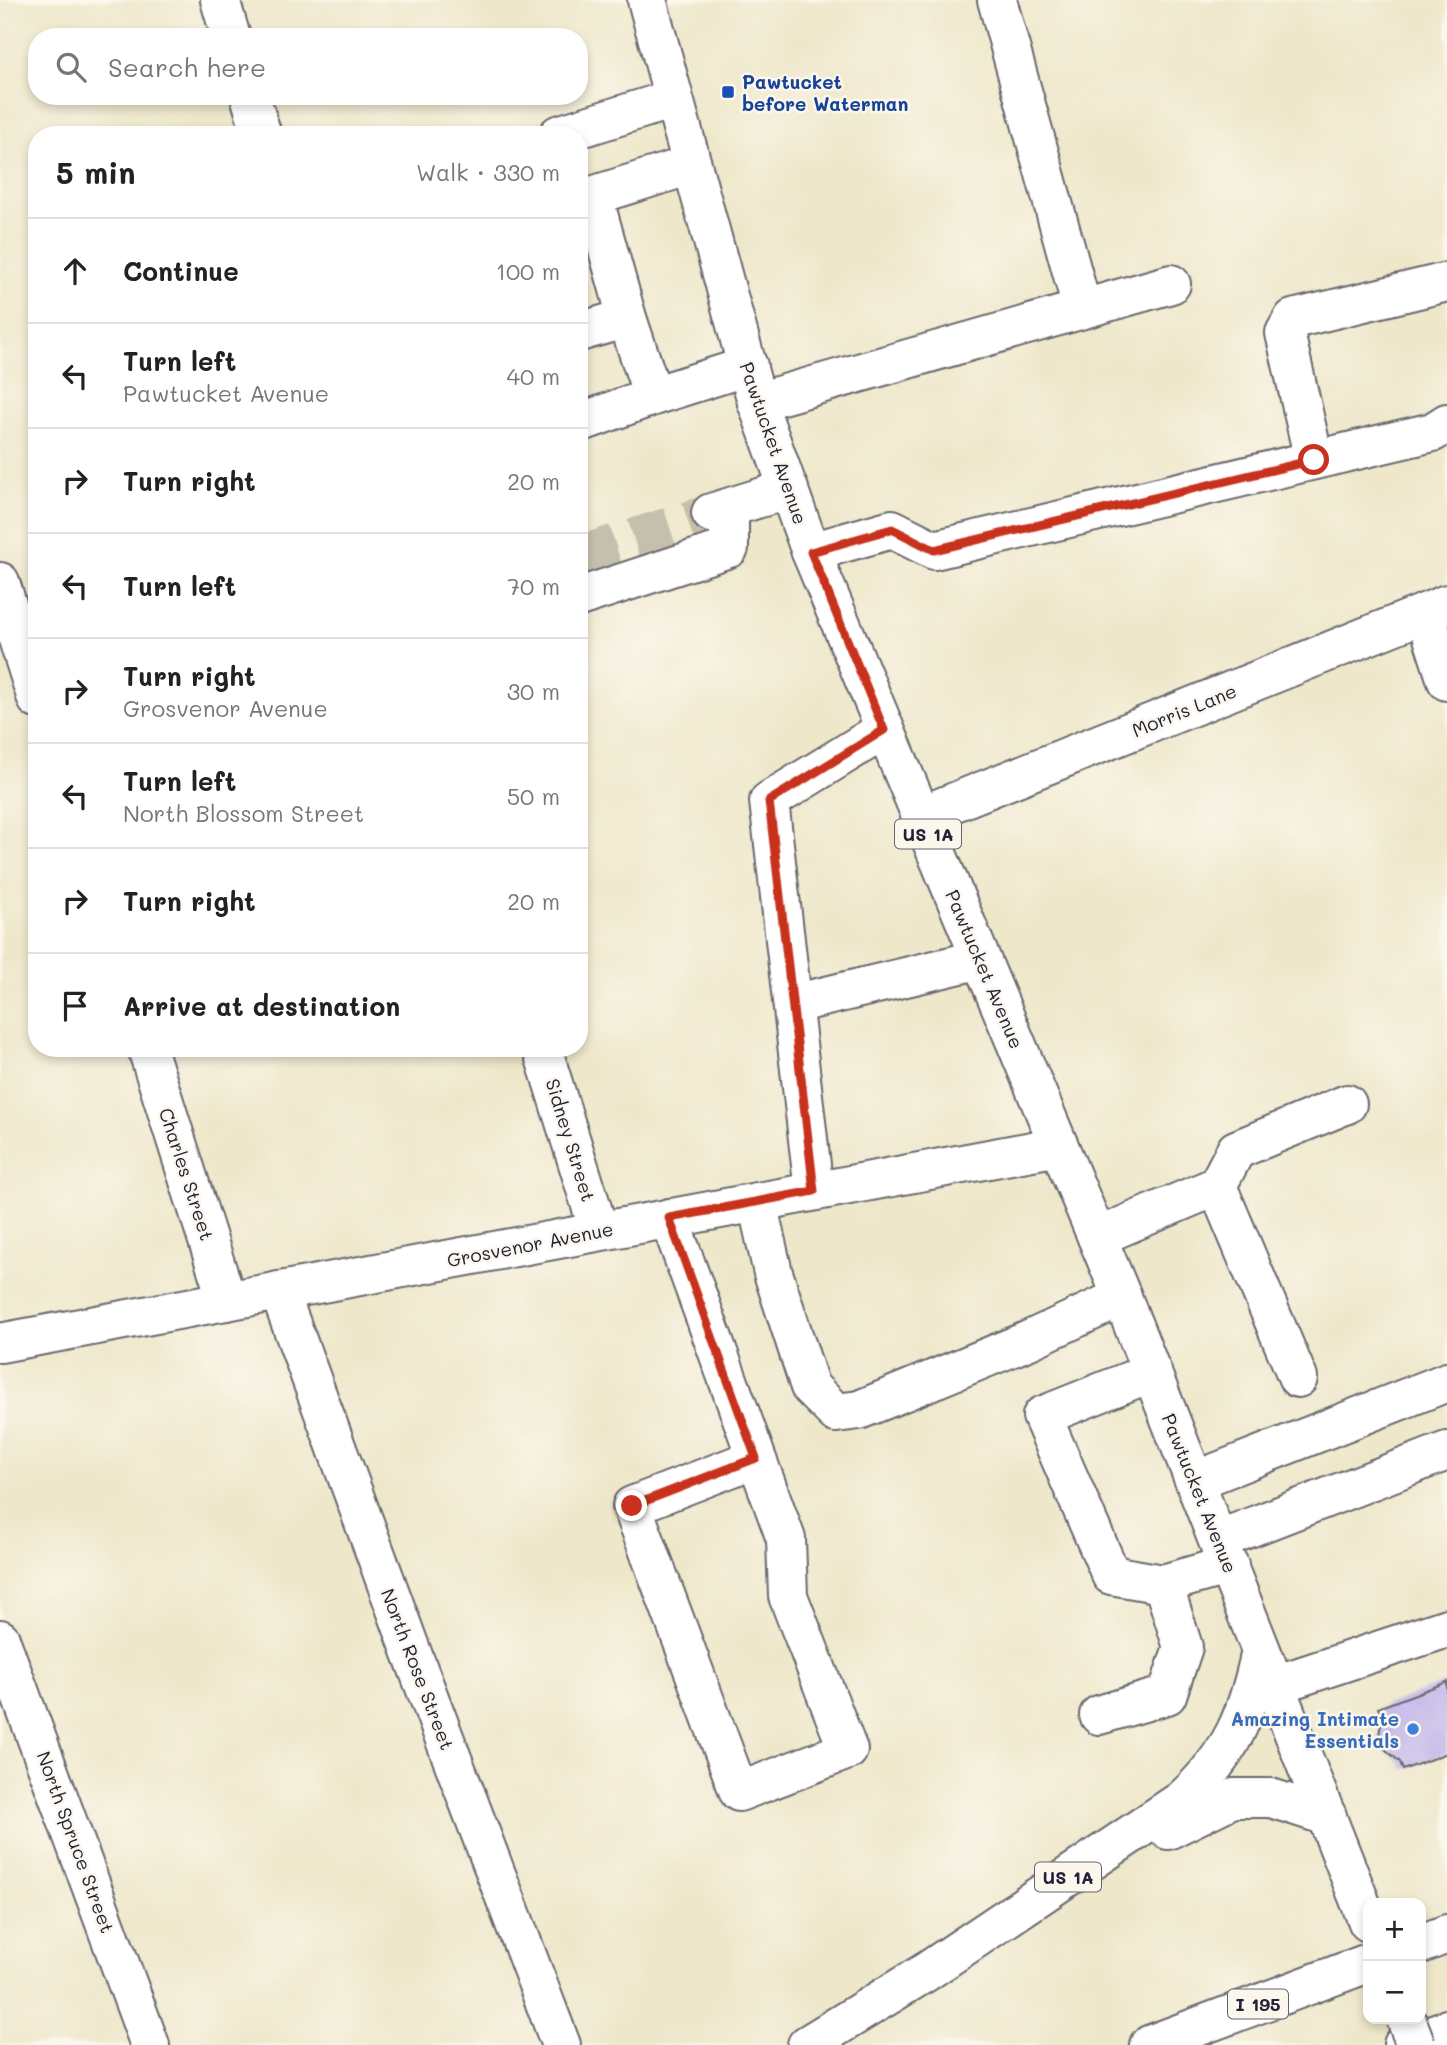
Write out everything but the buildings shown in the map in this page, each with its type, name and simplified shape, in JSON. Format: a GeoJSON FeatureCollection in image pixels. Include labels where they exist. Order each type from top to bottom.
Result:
{"type":"FeatureCollection","features":[{"type":"Feature","properties":{"kind":"main road"},"geometry":{"type":"LineString","coordinates":[[220,0],[228,28]]}},
{"type":"Feature","properties":{"kind":"main road","name":"Pawtucket Avenue"},"geometry":{"type":"LineString","coordinates":[[647,0],[752,384],[811,552],[1122,1297],[1363,1910]]}},
{"type":"Feature","properties":{"kind":"main road"},"geometry":{"type":"LineString","coordinates":[[997,0],[1082,308]]}},
{"type":"Feature","properties":{"kind":"main road"},"geometry":{"type":"LineString","coordinates":[[587,126],[673,99]]}},
{"type":"Feature","properties":{"kind":"main road"},"geometry":{"type":"LineString","coordinates":[[253,105],[259,126]]}},
{"type":"Feature","properties":{"kind":"main road"},"geometry":{"type":"LineString","coordinates":[[588,197],[691,166]]}},
{"type":"Feature","properties":{"kind":"main road"},"geometry":{"type":"LineString","coordinates":[[588,204],[653,396]]}},
{"type":"Feature","properties":{"kind":"main road"},"geometry":{"type":"LineString","coordinates":[[1314,460],[1285,333],[1293,319],[1447,282]]}},
{"type":"Feature","properties":{"kind":"main road"},"geometry":{"type":"LineString","coordinates":[[588,421],[653,396],[752,384],[1082,308],[1171,284]]}},
{"type":"Feature","properties":{"kind":"main road"},"geometry":{"type":"LineString","coordinates":[[588,329],[627,318]]}},
{"type":"Feature","properties":{"kind":"main road"},"geometry":{"type":"LineString","coordinates":[[811,552],[892,529],[934,550],[1433,432],[1447,423]]}},
{"type":"Feature","properties":{"kind":"main road"},"geometry":{"type":"LineString","coordinates":[[588,594],[729,548],[720,511],[789,489]]}},
{"type":"Feature","properties":{"kind":"main road"},"geometry":{"type":"LineString","coordinates":[[0,582],[28,671]]}},
{"type":"Feature","properties":{"kind":"main road"},"geometry":{"type":"LineString","coordinates":[[1436,609],[1447,681]]}},
{"type":"Feature","properties":{"kind":"main road","name":"Morris Lane"},"geometry":{"type":"LineString","coordinates":[[920,816],[1436,609]]}},
{"type":"Feature","properties":{"kind":"main road"},"geometry":{"type":"LineString","coordinates":[[814,1191],[769,801],[884,730]]}},
{"type":"Feature","properties":{"kind":"main road"},"geometry":{"type":"LineString","coordinates":[[793,1004],[981,959]]}},
{"type":"Feature","properties":{"kind":"main road","name":"Charles Street"},"geometry":{"type":"LineString","coordinates":[[150,1057],[227,1301]]}},
{"type":"Feature","properties":{"kind":"main road","name":"Sidney Street"},"geometry":{"type":"LineString","coordinates":[[545,1057],[599,1231]]}},
{"type":"Feature","properties":{"kind":"main road"},"geometry":{"type":"LineString","coordinates":[[1097,1237],[1217,1186],[1236,1150],[1347,1104]]}},
{"type":"Feature","properties":{"kind":"main road","name":"Grosvenor Avenue"},"geometry":{"type":"LineString","coordinates":[[0,1343],[1059,1146]]}},
{"type":"Feature","properties":{"kind":"main road"},"geometry":{"type":"LineString","coordinates":[[1217,1186],[1297,1378]]}},
{"type":"Feature","properties":{"kind":"main road"},"geometry":{"type":"LineString","coordinates":[[757,1202],[773,1273],[810,1387],[836,1413],[859,1410],[1027,1341],[1122,1297]]}},
{"type":"Feature","properties":{"kind":"main road"},"geometry":{"type":"LineString","coordinates":[[669,1218],[786,1539],[788,1596],[848,1750],[739,1792],[632,1506],[756,1458]]}},
{"type":"Feature","properties":{"kind":"main road","name":"North Rose Street"},"geometry":{"type":"LineString","coordinates":[[279,1291],[417,1666],[561,2045]]}},
{"type":"Feature","properties":{"kind":"main road"},"geometry":{"type":"LineString","coordinates":[[1152,1372],[1042,1416],[1111,1575],[1163,1584],[1224,1552],[1447,1451]]}},
{"type":"Feature","properties":{"kind":"main road"},"geometry":{"type":"LineString","coordinates":[[1195,1482],[1447,1382]]}},
{"type":"Feature","properties":{"kind":"main road"},"geometry":{"type":"LineString","coordinates":[[1099,1716],[1167,1695],[1183,1647],[1163,1584]]}},
{"type":"Feature","properties":{"kind":"main road"},"geometry":{"type":"LineString","coordinates":[[1268,1668],[1447,1628]]}},
{"type":"Feature","properties":{"kind":"main road","name":"North Spruce Street"},"geometry":{"type":"LineString","coordinates":[[0,1639],[150,2045]]}},
{"type":"Feature","properties":{"kind":"main road","name":"US 1A"},"geometry":{"type":"LineString","coordinates":[[807,2045],[926,1972],[1174,1806],[1212,1770],[1233,1739],[1268,1668]]}},
{"type":"Feature","properties":{"kind":"main road"},"geometry":{"type":"LineString","coordinates":[[1055,1886],[1233,1798],[1271,1798],[1327,1816]]}},
{"type":"Feature","properties":{"kind":"main road"},"geometry":{"type":"LineString","coordinates":[[1426,1942],[1447,1934]]}},
{"type":"Feature","properties":{"kind":"main road","name":"I 195"},"geometry":{"type":"LineString","coordinates":[[1149,2045],[1363,1965]]}},
{"type":"Feature","properties":{"kind":"main road"},"geometry":{"type":"LineString","coordinates":[[1408,2024],[1416,2045]]}},
{"type":"Feature","properties":{"kind":"main road"},"geometry":{"type":"LineString","coordinates":[[1403,2045],[1447,2029]]}},
{"type":"Feature","properties":{"kind":"tunnel"},"geometry":{"type":"LineString","coordinates":[[588,552],[711,513]]}},
{"type":"Feature","properties":{"kind":"place","name":"Pawtucket before Waterman"},"geometry":{"type":"Point","coordinates":[728,92]}},
{"type":"Feature","properties":{"kind":"place","name":"Amazing Intimate Essentials"},"geometry":{"type":"Point","coordinates":[1413,1729]}},
{"type":"Feature","properties":{"kind":"route"},"geometry":{"type":"LineString","coordinates":[[632,1506],[756,1458],[669,1218],[814,1191],[769,801],[884,730],[811,552],[892,529],[934,550],[1314,460]]}}]}
